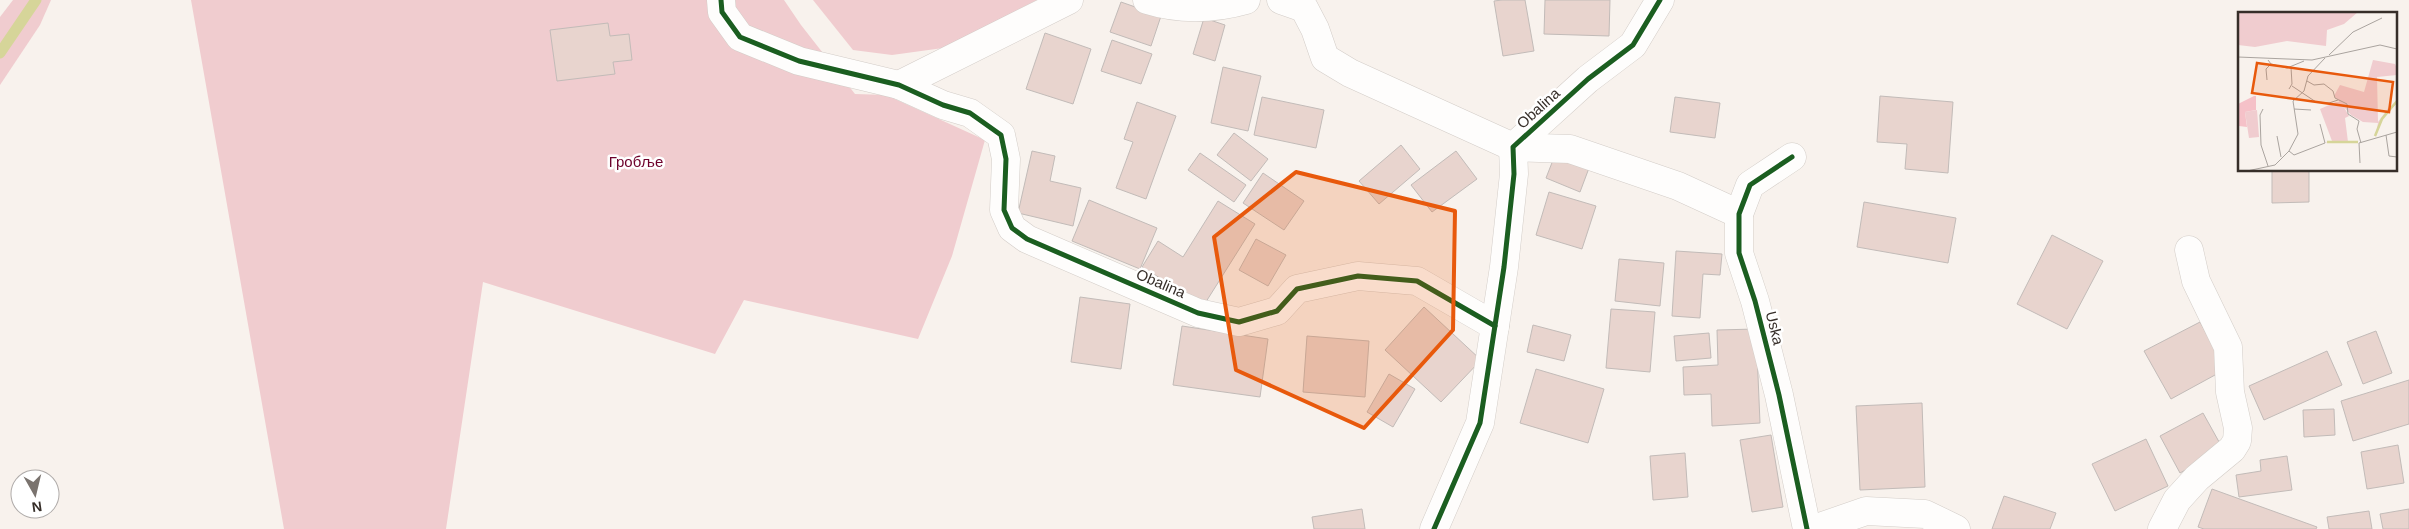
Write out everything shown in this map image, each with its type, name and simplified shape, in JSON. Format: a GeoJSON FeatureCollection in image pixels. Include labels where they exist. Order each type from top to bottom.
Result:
{"type":"FeatureCollection","features":[{"type":"Feature","properties":{"kind":"street","name":"Obalina"},"geometry":{"type":"LineString","coordinates":[[721,0],[722,12],[740,37],[799,61],[900,86],[943,106],[970,113],[1001,135],[1006,160],[1004,210],[1012,228],[1027,239],[1198,313],[1240,322],[1277,311],[1297,289],[1358,276],[1417,281],[1495,326]]}},
{"type":"Feature","properties":{"kind":"street"},"geometry":{"type":"LineString","coordinates":[[900,86],[1069,0]]}},
{"type":"Feature","properties":{"kind":"street"},"geometry":{"type":"LineString","coordinates":[[1147,0],[1166,6],[1201,8],[1246,0]]}},
{"type":"Feature","properties":{"kind":"street","name":"Obalina"},"geometry":{"type":"LineString","coordinates":[[1281,0],[1304,8],[1315,29],[1325,58],[1350,73],[1513,148]]}},
{"type":"Feature","properties":{"kind":"street","name":"Obalina"},"geometry":{"type":"LineString","coordinates":[[1434,529],[1480,423],[1495,326],[1514,174],[1513,148],[1588,79],[1632,45],[1660,0]]}},
{"type":"Feature","properties":{"kind":"street"},"geometry":{"type":"LineString","coordinates":[[1513,148],[1570,149],[1678,186],[1738,214]]}},
{"type":"Feature","properties":{"kind":"street","name":"Uska"},"geometry":{"type":"LineString","coordinates":[[1792,157],[1750,185],[1738,214],[1739,253],[1755,301],[1779,395],[1807,529]]}},
{"type":"Feature","properties":{"kind":"street"},"geometry":{"type":"LineString","coordinates":[[2162,529],[2177,500],[2197,478],[2232,449],[2237,441],[2238,428],[2230,392],[2228,347],[2196,281],[2189,250]]}},
{"type":"Feature","properties":{"kind":"street"},"geometry":{"type":"LineString","coordinates":[[1814,529],[1866,511],[1925,514],[1956,529]]}},
{"type":"Feature","properties":{"kind":"highlighted area"},"geometry":{"type":"Polygon","coordinates":[[[1296,172],[1455,211],[1453,330],[1364,428],[1236,370],[1214,237],[1296,172]]]}},
{"type":"Feature","properties":{"kind":"green space"},"geometry":{"type":"Polygon","coordinates":[[[13,0],[51,0],[40,25],[0,85],[0,17],[13,0]]]}},
{"type":"Feature","properties":{"kind":"green space","name":"Гробље"},"geometry":{"type":"Polygon","coordinates":[[[191,0],[784,0],[801,25],[855,94],[886,95],[985,140],[952,256],[918,339],[744,300],[715,354],[483,282],[446,529],[284,529],[191,0]]]}},
{"type":"Feature","properties":{"kind":"green space"},"geometry":{"type":"Polygon","coordinates":[[[813,0],[1037,0],[943,48],[892,55],[853,50],[813,0]]]}},
{"type":"Feature","properties":{"kind":"building"},"geometry":{"type":"Polygon","coordinates":[[[1525,0],[1534,51],[1503,56],[1494,1],[1525,0]]]}},
{"type":"Feature","properties":{"kind":"building"},"geometry":{"type":"Polygon","coordinates":[[[1545,0],[1610,0],[1609,36],[1544,34],[1545,0]]]}},
{"type":"Feature","properties":{"kind":"building"},"geometry":{"type":"Polygon","coordinates":[[[1121,2],[1161,16],[1151,46],[1110,32],[1121,2]]]}},
{"type":"Feature","properties":{"kind":"building"},"geometry":{"type":"Polygon","coordinates":[[[1204,18],[1225,25],[1215,61],[1193,54],[1204,18]]]}},
{"type":"Feature","properties":{"kind":"building"},"geometry":{"type":"Polygon","coordinates":[[[608,23],[610,36],[629,34],[632,60],[613,62],[615,74],[557,81],[550,30],[608,23]]]}},
{"type":"Feature","properties":{"kind":"building"},"geometry":{"type":"Polygon","coordinates":[[[1045,33],[1091,49],[1073,104],[1026,89],[1045,33]]]}},
{"type":"Feature","properties":{"kind":"building"},"geometry":{"type":"Polygon","coordinates":[[[1112,40],[1152,54],[1141,84],[1101,71],[1112,40]]]}},
{"type":"Feature","properties":{"kind":"building"},"geometry":{"type":"Polygon","coordinates":[[[1223,67],[1261,76],[1248,131],[1211,123],[1223,67]]]}},
{"type":"Feature","properties":{"kind":"building"},"geometry":{"type":"Polygon","coordinates":[[[1880,96],[1953,102],[1948,173],[1905,169],[1907,144],[1877,142],[1880,96]]]}},
{"type":"Feature","properties":{"kind":"building"},"geometry":{"type":"Polygon","coordinates":[[[1262,97],[1324,110],[1316,148],[1254,135],[1262,97]]]}},
{"type":"Feature","properties":{"kind":"building"},"geometry":{"type":"Polygon","coordinates":[[[1675,97],[1720,103],[1715,138],[1670,132],[1675,97]]]}},
{"type":"Feature","properties":{"kind":"building"},"geometry":{"type":"Polygon","coordinates":[[[1137,102],[1176,116],[1146,199],[1116,188],[1133,142],[1124,139],[1137,102]]]}},
{"type":"Feature","properties":{"kind":"building"},"geometry":{"type":"Polygon","coordinates":[[[1234,133],[1268,159],[1251,181],[1217,155],[1234,133]]]}},
{"type":"Feature","properties":{"kind":"building"},"geometry":{"type":"Polygon","coordinates":[[[1401,145],[1420,169],[1379,204],[1359,181],[1401,145]]]}},
{"type":"Feature","properties":{"kind":"building"},"geometry":{"type":"Polygon","coordinates":[[[1032,151],[1055,156],[1050,181],[1081,188],[1073,226],[1018,213],[1032,151]]]}},
{"type":"Feature","properties":{"kind":"building"},"geometry":{"type":"Polygon","coordinates":[[[1456,151],[1477,179],[1432,212],[1411,185],[1456,151]]]}},
{"type":"Feature","properties":{"kind":"building"},"geometry":{"type":"Polygon","coordinates":[[[1200,153],[1246,185],[1234,202],[1188,170],[1200,153]]]}},
{"type":"Feature","properties":{"kind":"building"},"geometry":{"type":"Polygon","coordinates":[[[1555,155],[1589,168],[1580,192],[1546,178],[1555,155]]]}},
{"type":"Feature","properties":{"kind":"building"},"geometry":{"type":"Polygon","coordinates":[[[2272,171],[2309,171],[2309,202],[2272,203],[2272,171]]]}},
{"type":"Feature","properties":{"kind":"building"},"geometry":{"type":"Polygon","coordinates":[[[1263,173],[1304,201],[1284,230],[1243,203],[1263,173]]]}},
{"type":"Feature","properties":{"kind":"building"},"geometry":{"type":"Polygon","coordinates":[[[1549,192],[1596,206],[1582,249],[1536,235],[1549,192]]]}},
{"type":"Feature","properties":{"kind":"building"},"geometry":{"type":"Polygon","coordinates":[[[1089,200],[1157,228],[1140,269],[1072,241],[1089,200]]]}},
{"type":"Feature","properties":{"kind":"building"},"geometry":{"type":"Polygon","coordinates":[[[1218,201],[1255,224],[1204,305],[1142,267],[1158,241],[1183,257],[1218,201]]]}},
{"type":"Feature","properties":{"kind":"building"},"geometry":{"type":"Polygon","coordinates":[[[1864,202],[1956,218],[1948,263],[1857,247],[1864,202]]]}},
{"type":"Feature","properties":{"kind":"building"},"geometry":{"type":"Polygon","coordinates":[[[2052,235],[2103,261],[2067,329],[2017,304],[2052,235]]]}},
{"type":"Feature","properties":{"kind":"building"},"geometry":{"type":"Polygon","coordinates":[[[1256,239],[1286,255],[1268,286],[1239,270],[1256,239]]]}},
{"type":"Feature","properties":{"kind":"building"},"geometry":{"type":"Polygon","coordinates":[[[1676,251],[1722,254],[1720,275],[1703,274],[1700,318],[1672,316],[1676,251]]]}},
{"type":"Feature","properties":{"kind":"building"},"geometry":{"type":"Polygon","coordinates":[[[1619,259],[1664,263],[1660,306],[1615,301],[1619,259]]]}},
{"type":"Feature","properties":{"kind":"building"},"geometry":{"type":"Polygon","coordinates":[[[1080,297],[1130,304],[1121,369],[1071,362],[1080,297]]]}},
{"type":"Feature","properties":{"kind":"building"},"geometry":{"type":"Polygon","coordinates":[[[1424,307],[1481,360],[1441,402],[1385,350],[1424,307]]]}},
{"type":"Feature","properties":{"kind":"building"},"geometry":{"type":"Polygon","coordinates":[[[1611,309],[1655,312],[1650,372],[1606,368],[1611,309]]]}},
{"type":"Feature","properties":{"kind":"building"},"geometry":{"type":"Polygon","coordinates":[[[2200,322],[2226,369],[2171,399],[2144,351],[2200,322]]]}},
{"type":"Feature","properties":{"kind":"building"},"geometry":{"type":"Polygon","coordinates":[[[1533,325],[1571,335],[1564,361],[1527,352],[1533,325]]]}},
{"type":"Feature","properties":{"kind":"building"},"geometry":{"type":"Polygon","coordinates":[[[1182,326],[1268,339],[1260,397],[1173,385],[1182,326]]]}},
{"type":"Feature","properties":{"kind":"building"},"geometry":{"type":"Polygon","coordinates":[[[1756,329],[1760,423],[1712,426],[1711,394],[1684,395],[1683,367],[1718,365],[1717,330],[1756,329]]]}},
{"type":"Feature","properties":{"kind":"building"},"geometry":{"type":"Polygon","coordinates":[[[2376,331],[2392,373],[2363,384],[2347,342],[2376,331]]]}},
{"type":"Feature","properties":{"kind":"building"},"geometry":{"type":"Polygon","coordinates":[[[1709,333],[1711,358],[1676,361],[1674,336],[1709,333]]]}},
{"type":"Feature","properties":{"kind":"building"},"geometry":{"type":"Polygon","coordinates":[[[1307,336],[1369,341],[1365,397],[1303,392],[1307,336]]]}},
{"type":"Feature","properties":{"kind":"building"},"geometry":{"type":"Polygon","coordinates":[[[2327,351],[2342,385],[2264,420],[2249,386],[2327,351]]]}},
{"type":"Feature","properties":{"kind":"building"},"geometry":{"type":"Polygon","coordinates":[[[1536,369],[1604,389],[1588,443],[1520,423],[1536,369]]]}},
{"type":"Feature","properties":{"kind":"building"},"geometry":{"type":"Polygon","coordinates":[[[1389,374],[1415,389],[1393,427],[1367,412],[1389,374]]]}},
{"type":"Feature","properties":{"kind":"building"},"geometry":{"type":"Polygon","coordinates":[[[2409,380],[2409,424],[2353,441],[2341,401],[2409,380]]]}},
{"type":"Feature","properties":{"kind":"building"},"geometry":{"type":"Polygon","coordinates":[[[1922,403],[1925,487],[1860,490],[1856,406],[1922,403]]]}},
{"type":"Feature","properties":{"kind":"building"},"geometry":{"type":"Polygon","coordinates":[[[2334,409],[2335,435],[2304,437],[2303,410],[2334,409]]]}},
{"type":"Feature","properties":{"kind":"building"},"geometry":{"type":"Polygon","coordinates":[[[2203,413],[2223,449],[2180,473],[2160,436],[2203,413]]]}},
{"type":"Feature","properties":{"kind":"building"},"geometry":{"type":"Polygon","coordinates":[[[1771,435],[1783,507],[1752,512],[1740,440],[1771,435]]]}},
{"type":"Feature","properties":{"kind":"building"},"geometry":{"type":"Polygon","coordinates":[[[2146,439],[2168,486],[2115,511],[2092,464],[2146,439]]]}},
{"type":"Feature","properties":{"kind":"building"},"geometry":{"type":"Polygon","coordinates":[[[2398,445],[2404,483],[2367,489],[2361,452],[2398,445]]]}},
{"type":"Feature","properties":{"kind":"building"},"geometry":{"type":"Polygon","coordinates":[[[1685,453],[1688,497],[1653,500],[1650,456],[1685,453]]]}},
{"type":"Feature","properties":{"kind":"building"},"geometry":{"type":"Polygon","coordinates":[[[2287,456],[2292,490],[2239,497],[2236,475],[2261,471],[2260,460],[2287,456]]]}},
{"type":"Feature","properties":{"kind":"building"},"geometry":{"type":"Polygon","coordinates":[[[2212,489],[2317,527],[2316,529],[2204,529],[2198,527],[2212,489]]]}},
{"type":"Feature","properties":{"kind":"building"},"geometry":{"type":"Polygon","coordinates":[[[2004,496],[2056,513],[2050,529],[1992,529],[2004,496]]]}},
{"type":"Feature","properties":{"kind":"building"},"geometry":{"type":"Polygon","coordinates":[[[1362,509],[1365,529],[1314,529],[1312,517],[1362,509]]]}},
{"type":"Feature","properties":{"kind":"building"},"geometry":{"type":"Polygon","coordinates":[[[2409,509],[2409,529],[2383,529],[2380,514],[2409,509]]]}},
{"type":"Feature","properties":{"kind":"building"},"geometry":{"type":"Polygon","coordinates":[[[2369,511],[2372,529],[2329,529],[2327,517],[2369,511]]]}},
{"type":"Feature","properties":{"kind":"waterway"},"geometry":{"type":"LineString","coordinates":[[0,53],[36,0]]}},
{"type":"Feature","properties":{"kind":"cycle path"},"geometry":{"type":"LineString","coordinates":[[721,0],[722,12],[740,37],[799,61],[899,85],[943,105],[970,113],[1001,135],[1006,159],[1004,210],[1012,228],[1027,239],[1198,313],[1239,322],[1277,311],[1297,289],[1358,276],[1417,281],[1495,326]]}},
{"type":"Feature","properties":{"kind":"cycle path"},"geometry":{"type":"LineString","coordinates":[[1434,529],[1480,423],[1504,267],[1514,174],[1513,147],[1588,79],[1633,45],[1660,0]]}},
{"type":"Feature","properties":{"kind":"cycle path"},"geometry":{"type":"LineString","coordinates":[[1792,157],[1750,185],[1739,214],[1739,253],[1755,301],[1779,395],[1807,529]]}}]}
